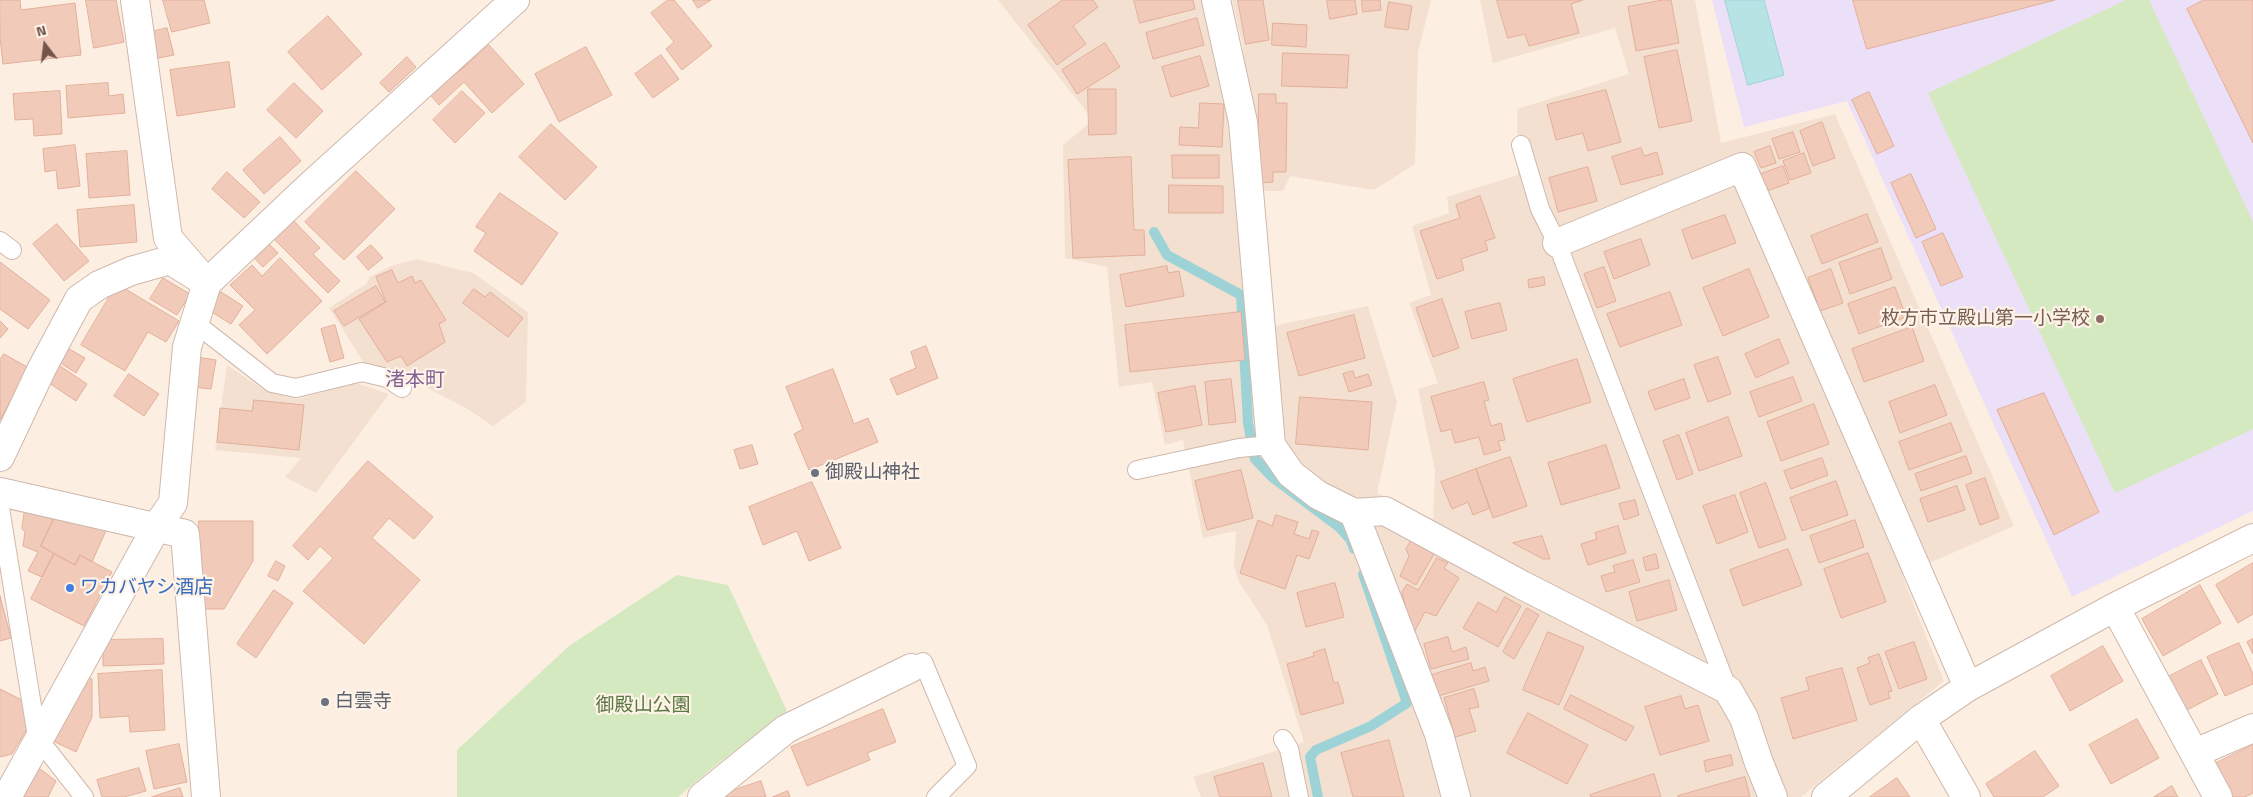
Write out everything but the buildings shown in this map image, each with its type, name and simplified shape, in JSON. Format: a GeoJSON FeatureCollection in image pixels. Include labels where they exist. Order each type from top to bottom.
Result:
{"type":"FeatureCollection","features":[{"type":"Feature","properties":{"kind":"street"},"geometry":{"type":"LineString","coordinates":[[135,0],[168,238],[207,283]]}},
{"type":"Feature","properties":{"kind":"street"},"geometry":{"type":"LineString","coordinates":[[7,787],[38,743],[157,526],[174,503],[188,348],[207,283],[311,185],[516,0]]}},
{"type":"Feature","properties":{"kind":"street"},"geometry":{"type":"LineString","coordinates":[[1216,0],[1243,122],[1271,445],[1291,474],[1318,495],[1354,513],[1385,511],[1522,585],[1728,690],[1744,718],[1773,797]]}},
{"type":"Feature","properties":{"kind":"street"},"geometry":{"type":"LineString","coordinates":[[1557,243],[1742,167],[1968,687]]}},
{"type":"Feature","properties":{"kind":"street"},"geometry":{"type":"LineString","coordinates":[[0,457],[42,368],[80,299],[99,285],[130,271],[170,260],[207,283]]}},
{"type":"Feature","properties":{"kind":"street"},"geometry":{"type":"LineString","coordinates":[[0,492],[157,526],[185,534],[206,797]]}},
{"type":"Feature","properties":{"kind":"street"},"geometry":{"type":"LineString","coordinates":[[1354,513],[1439,734],[1456,797]]}},
{"type":"Feature","properties":{"kind":"street"},"geometry":{"type":"LineString","coordinates":[[1826,797],[1921,719],[1968,687],[2115,607],[2253,538]]}},
{"type":"Feature","properties":{"kind":"street"},"geometry":{"type":"LineString","coordinates":[[2115,607],[2218,797]]}},
{"type":"Feature","properties":{"kind":"street"},"geometry":{"type":"LineString","coordinates":[[702,797],[786,729],[911,668]]}},
{"type":"Feature","properties":{"kind":"street"},"geometry":{"type":"LineString","coordinates":[[1921,719],[1966,797]]}},
{"type":"Feature","properties":{"kind":"street"},"geometry":{"type":"LineString","coordinates":[[2195,753],[2253,728]]}},
{"type":"Feature","properties":{"kind":"lane"},"geometry":{"type":"LineString","coordinates":[[1521,145],[1540,209],[1557,243],[1728,690]]}},
{"type":"Feature","properties":{"kind":"lane"},"geometry":{"type":"LineString","coordinates":[[195,323],[272,383],[296,388],[362,372],[387,378],[402,388]]}},
{"type":"Feature","properties":{"kind":"lane"},"geometry":{"type":"LineString","coordinates":[[1137,470],[1239,448],[1271,445]]}},
{"type":"Feature","properties":{"kind":"lane"},"geometry":{"type":"LineString","coordinates":[[0,508],[38,743],[48,750],[84,797]]}},
{"type":"Feature","properties":{"kind":"lane"},"geometry":{"type":"LineString","coordinates":[[911,668],[923,662],[967,766],[936,797]]}},
{"type":"Feature","properties":{"kind":"lane"},"geometry":{"type":"LineString","coordinates":[[1283,740],[1289,749],[1299,797]]}},
{"type":"Feature","properties":{"kind":"shaded area"},"geometry":{"type":"Polygon","coordinates":[[[998,0],[1206,0],[1234,123],[1254,330],[1368,306],[1397,402],[1377,493],[1433,519],[1435,471],[1418,389],[1438,383],[1409,303],[1431,295],[1412,226],[1449,213],[1447,197],[1518,175],[1517,109],[1629,74],[1615,28],[1493,63],[1480,0],[1695,0],[1721,143],[1835,114],[2014,526],[1902,575],[1944,681],[1801,797],[1201,797],[1193,777],[1304,742],[1267,625],[1239,582],[1234,567],[1236,531],[1203,538],[1183,440],[1165,445],[1152,382],[1119,387],[1107,267],[1065,258],[1063,145],[1093,120],[998,0]]]}},
{"type":"Feature","properties":{"kind":"shaded area"},"geometry":{"type":"Polygon","coordinates":[[[1232,0],[1431,0],[1418,52],[1415,164],[1374,190],[1290,176],[1283,191],[1255,191],[1243,47],[1232,0]]]}},
{"type":"Feature","properties":{"kind":"shaded area","name":"枚方市立殿山第一小学校"},"geometry":{"type":"Polygon","coordinates":[[[1712,0],[2253,0],[2253,511],[2072,597],[1847,101],[1744,127],[1712,0]]]}},
{"type":"Feature","properties":{"kind":"shaded area"},"geometry":{"type":"Polygon","coordinates":[[[417,259],[473,273],[528,312],[526,402],[493,426],[466,408],[391,369],[364,363],[329,308],[366,284],[370,277],[391,266],[417,259]]]}},
{"type":"Feature","properties":{"kind":"shaded area"},"geometry":{"type":"Polygon","coordinates":[[[227,365],[264,390],[297,399],[356,383],[389,394],[316,493],[285,477],[301,458],[215,450],[227,365]]]}},
{"type":"Feature","properties":{"kind":"green space"},"geometry":{"type":"Polygon","coordinates":[[[2126,0],[2149,0],[2253,222],[2253,429],[2115,493],[1928,93],[2126,0]]]}},
{"type":"Feature","properties":{"kind":"green space","name":"御殿山公園"},"geometry":{"type":"Polygon","coordinates":[[[677,575],[728,585],[787,711],[711,769],[678,797],[457,797],[457,750],[569,646],[677,575]]]}},
{"type":"Feature","properties":{"kind":"water"},"geometry":{"type":"Polygon","coordinates":[[[1725,0],[1764,0],[1784,75],[1748,85],[1725,0]]]}},
{"type":"Feature","properties":{"kind":"waterway"},"geometry":{"type":"LineString","coordinates":[[1154,232],[1167,255],[1241,295],[1248,423],[1255,459],[1272,477],[1339,527],[1350,539],[1354,549]]}},
{"type":"Feature","properties":{"kind":"waterway"},"geometry":{"type":"LineString","coordinates":[[1318,797],[1310,757],[1316,750],[1371,726],[1407,703],[1363,574]]}},
{"type":"Feature","properties":{"kind":"place","name":"枚方市立殿山第一小学校"},"geometry":{"type":"Point","coordinates":[2100,319]}},
{"type":"Feature","properties":{"kind":"place","name":"御殿山神社"},"geometry":{"type":"Point","coordinates":[815,473]}},
{"type":"Feature","properties":{"kind":"place","name":"ワカバヤシ酒店"},"geometry":{"type":"Point","coordinates":[70,588]}},
{"type":"Feature","properties":{"kind":"place","name":"白雲寺"},"geometry":{"type":"Point","coordinates":[325,702]}},
{"type":"Feature","properties":{"kind":"district","name":"渚本町"},"geometry":{"type":"Point","coordinates":[415,381]}}]}
